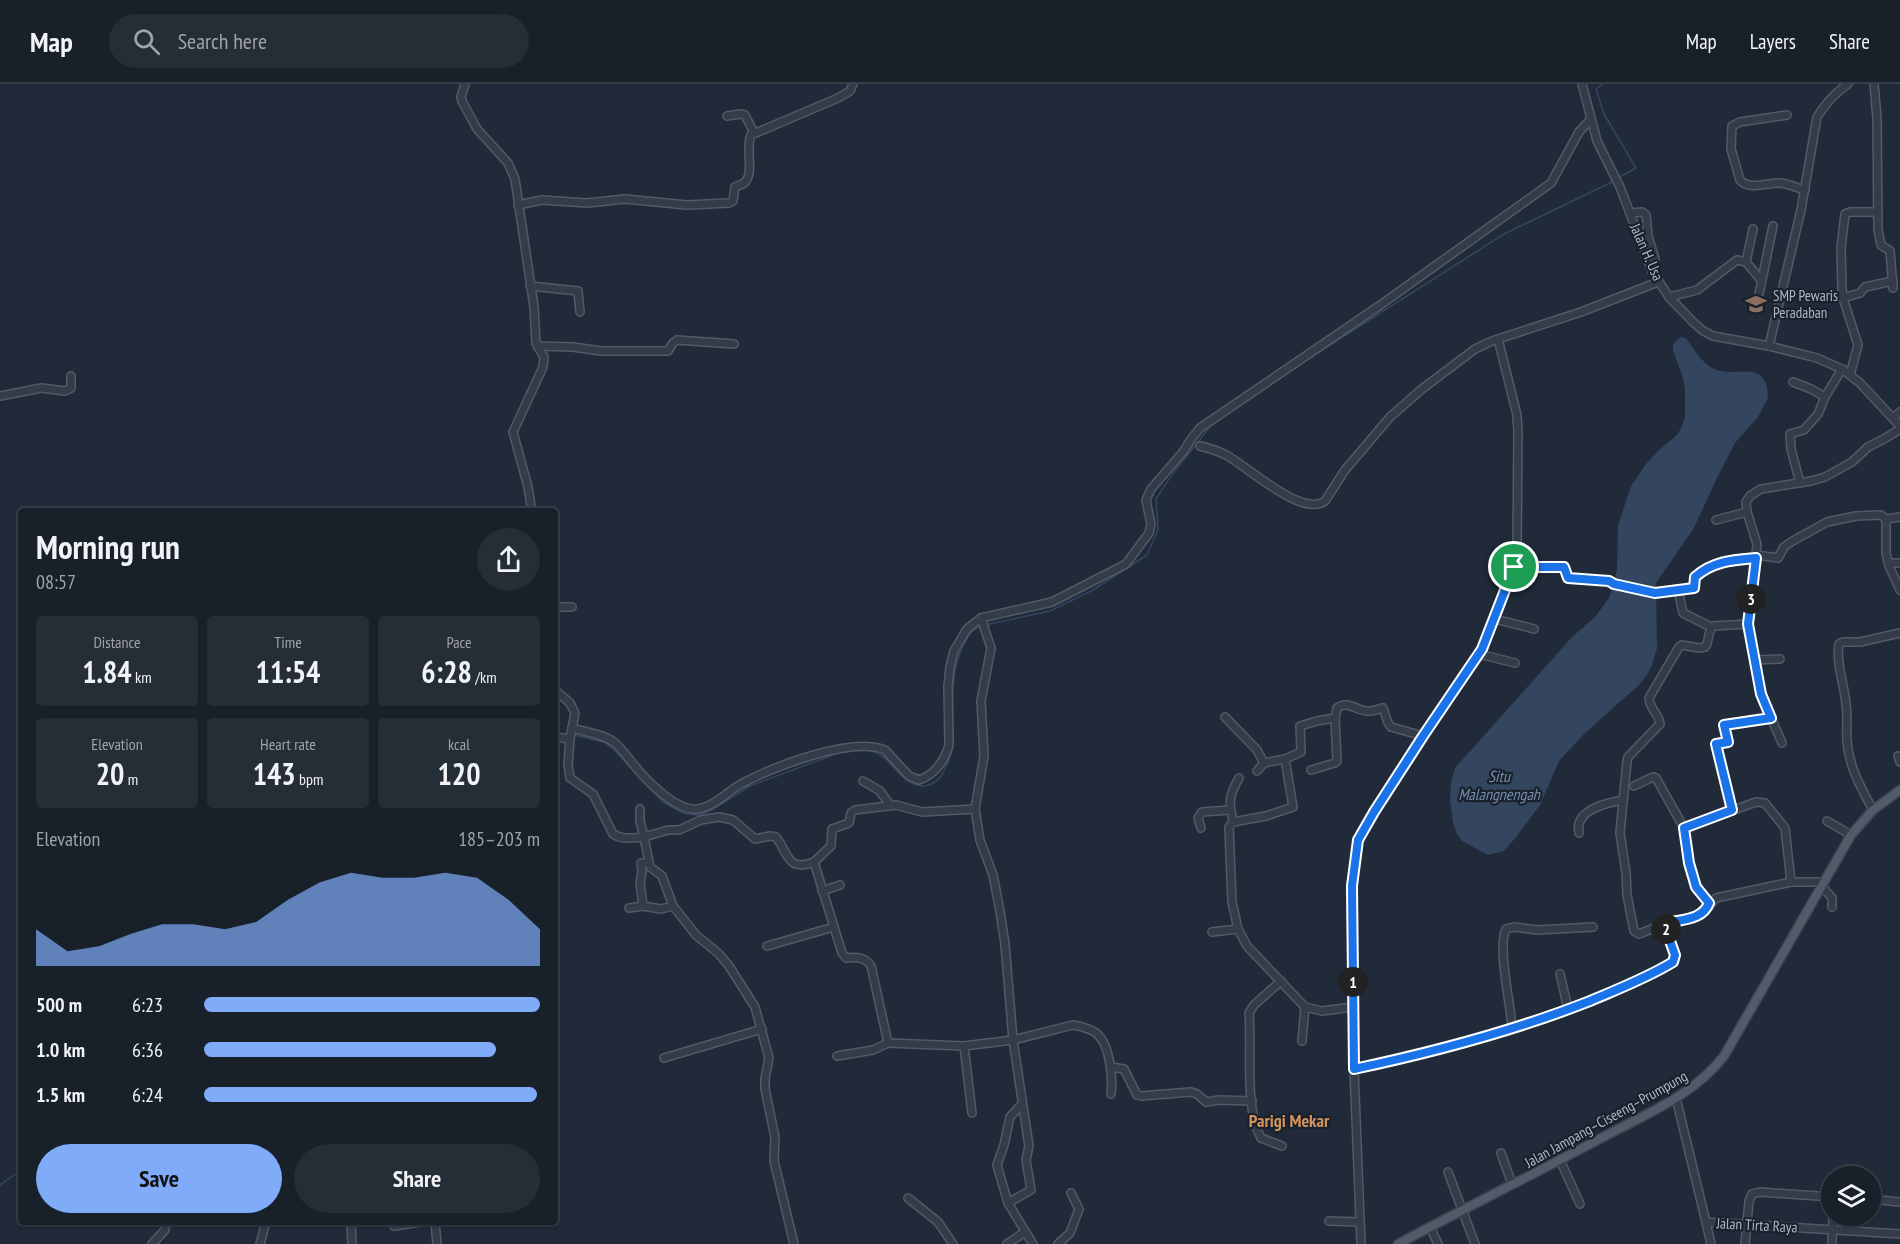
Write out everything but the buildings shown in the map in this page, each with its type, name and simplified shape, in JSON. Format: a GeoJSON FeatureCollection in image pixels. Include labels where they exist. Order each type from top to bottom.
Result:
{"type":"FeatureCollection","features":[{"type":"Feature","properties":{"kind":"main road","name":"Jalan Jampang–Ciseeng–Prumpung"},"geometry":{"type":"LineString","coordinates":[[1398,1244],[1560,1160],[1700,1083],[1724,1056],[1851,835],[1873,810],[1900,789]]}},
{"type":"Feature","properties":{"kind":"street"},"geometry":{"type":"LineString","coordinates":[[465,84],[462,101],[477,129],[508,163],[512,171],[537,346],[542,352],[544,362],[513,432],[528,487],[531,508]]}},
{"type":"Feature","properties":{"kind":"street"},"geometry":{"type":"LineString","coordinates":[[518,205],[542,201],[587,203],[625,199],[687,205],[729,203],[733,201],[735,187],[747,179],[748,146],[753,133],[838,98],[850,91],[853,84]]}},
{"type":"Feature","properties":{"kind":"street","name":"Jalan H. Usa"},"geometry":{"type":"LineString","coordinates":[[1584,84],[1590,120],[1597,141],[1620,187],[1652,271],[1669,297],[1702,330],[1713,336],[1769,346],[1817,358],[1842,369],[1860,383],[1900,427]]}},
{"type":"Feature","properties":{"kind":"street"},"geometry":{"type":"LineString","coordinates":[[1769,346],[1791,258],[1817,117],[1822,108],[1848,84]]}},
{"type":"Feature","properties":{"kind":"street"},"geometry":{"type":"LineString","coordinates":[[1874,84],[1877,118],[1878,230],[1881,245],[1890,251],[1900,249]]}},
{"type":"Feature","properties":{"kind":"street"},"geometry":{"type":"LineString","coordinates":[[728,116],[745,115],[753,133]]}},
{"type":"Feature","properties":{"kind":"street"},"geometry":{"type":"LineString","coordinates":[[1787,115],[1740,122],[1732,126],[1731,149],[1743,184],[1748,186],[1777,183],[1805,190]]}},
{"type":"Feature","properties":{"kind":"street"},"geometry":{"type":"LineString","coordinates":[[572,728],[614,743],[673,802],[694,809],[709,806],[739,785],[781,767],[843,748],[858,746],[885,750],[909,776],[919,780],[937,768],[944,761],[947,753],[950,666],[954,651],[967,629],[981,618],[1052,602],[1126,564],[1149,533],[1151,524],[1146,500],[1151,489],[1184,452],[1200,428],[1379,306],[1551,183],[1579,132],[1590,120]]}},
{"type":"Feature","properties":{"kind":"street"},"geometry":{"type":"LineString","coordinates":[[1630,213],[1644,212],[1646,215],[1648,236],[1655,259],[1652,271]]}},
{"type":"Feature","properties":{"kind":"street"},"geometry":{"type":"LineString","coordinates":[[1850,375],[1858,345],[1843,298],[1841,248],[1845,214],[1878,212]]}},
{"type":"Feature","properties":{"kind":"street"},"geometry":{"type":"LineString","coordinates":[[1758,299],[1773,226]]}},
{"type":"Feature","properties":{"kind":"street"},"geometry":{"type":"LineString","coordinates":[[1746,262],[1753,229]]}},
{"type":"Feature","properties":{"kind":"street"},"geometry":{"type":"LineString","coordinates":[[1843,298],[1860,292],[1865,287],[1893,284],[1890,251]]}},
{"type":"Feature","properties":{"kind":"street"},"geometry":{"type":"LineString","coordinates":[[1669,297],[1697,290],[1735,261],[1746,262],[1761,279]]}},
{"type":"Feature","properties":{"kind":"street"},"geometry":{"type":"LineString","coordinates":[[1200,446],[1226,455],[1279,492],[1315,505],[1321,504],[1345,470],[1390,417],[1464,356],[1498,339],[1581,312],[1658,282]]}},
{"type":"Feature","properties":{"kind":"street"},"geometry":{"type":"LineString","coordinates":[[530,286],[578,291],[579,312]]}},
{"type":"Feature","properties":{"kind":"street"},"geometry":{"type":"LineString","coordinates":[[1361,1244],[1354,1069],[1352,886],[1358,840],[1423,736],[1479,654],[1514,567],[1517,552],[1517,415],[1498,339]]}},
{"type":"Feature","properties":{"kind":"street"},"geometry":{"type":"LineString","coordinates":[[537,346],[573,347],[601,351],[668,351],[677,340],[734,344]]}},
{"type":"Feature","properties":{"kind":"street"},"geometry":{"type":"LineString","coordinates":[[1800,483],[1791,449],[1790,434],[1804,430],[1820,411],[1825,397],[1842,369]]}},
{"type":"Feature","properties":{"kind":"street"},"geometry":{"type":"LineString","coordinates":[[0,396],[41,388],[65,391],[71,388],[71,376]]}},
{"type":"Feature","properties":{"kind":"street"},"geometry":{"type":"LineString","coordinates":[[1793,382],[1825,397]]}},
{"type":"Feature","properties":{"kind":"street"},"geometry":{"type":"LineString","coordinates":[[1893,418],[1900,412]]}},
{"type":"Feature","properties":{"kind":"street"},"geometry":{"type":"LineString","coordinates":[[1782,743],[1761,694],[1748,624],[1757,538],[1747,512],[1746,502],[1754,493],[1769,487],[1818,480],[1852,462],[1868,447],[1900,427]]}},
{"type":"Feature","properties":{"kind":"street"},"geometry":{"type":"LineString","coordinates":[[1716,520],[1747,512]]}},
{"type":"Feature","properties":{"kind":"street"},"geometry":{"type":"LineString","coordinates":[[1514,567],[1564,567],[1568,578],[1609,581],[1655,593],[1694,588],[1695,577],[1705,568],[1732,560],[1756,557],[1778,558],[1784,547],[1827,522],[1875,514],[1886,519],[1900,517]]}},
{"type":"Feature","properties":{"kind":"street"},"geometry":{"type":"LineString","coordinates":[[1886,519],[1885,545],[1888,563],[1900,590]]}},
{"type":"Feature","properties":{"kind":"street"},"geometry":{"type":"LineString","coordinates":[[1888,563],[1900,563]]}},
{"type":"Feature","properties":{"kind":"street"},"geometry":{"type":"LineString","coordinates":[[1678,590],[1683,613],[1711,627],[1748,624]]}},
{"type":"Feature","properties":{"kind":"street"},"geometry":{"type":"LineString","coordinates":[[558,606],[572,607]]}},
{"type":"Feature","properties":{"kind":"street"},"geometry":{"type":"LineString","coordinates":[[981,618],[991,648],[981,701],[984,756],[975,809],[980,840],[993,875],[1000,911],[1013,1040],[1029,1146],[1026,1165],[1032,1189],[1008,1203]]}},
{"type":"Feature","properties":{"kind":"street"},"geometry":{"type":"LineString","coordinates":[[1495,619],[1534,629]]}},
{"type":"Feature","properties":{"kind":"street"},"geometry":{"type":"LineString","coordinates":[[1711,627],[1705,647],[1687,645],[1679,647],[1648,701],[1659,716],[1660,724],[1628,757],[1620,837],[1627,895],[1635,933],[1639,934],[1664,924],[1700,915],[1709,903],[1721,897],[1791,882],[1822,884],[1832,898],[1832,907]]}},
{"type":"Feature","properties":{"kind":"street"},"geometry":{"type":"LineString","coordinates":[[1873,810],[1851,764],[1838,647],[1843,642],[1860,642],[1900,633]]}},
{"type":"Feature","properties":{"kind":"street"},"geometry":{"type":"LineString","coordinates":[[1479,654],[1515,663]]}},
{"type":"Feature","properties":{"kind":"street"},"geometry":{"type":"LineString","coordinates":[[1755,660],[1780,659]]}},
{"type":"Feature","properties":{"kind":"street"},"geometry":{"type":"LineString","coordinates":[[558,693],[570,703],[575,713],[568,764],[570,778],[593,794],[615,836],[644,837],[668,830],[679,830],[701,820],[719,816],[733,820],[755,839],[776,837],[794,864],[801,866],[814,862],[831,846],[832,829],[849,823],[854,810],[890,805],[904,806],[922,812],[975,809]]}},
{"type":"Feature","properties":{"kind":"street"},"geometry":{"type":"LineString","coordinates":[[1311,770],[1337,761],[1335,718],[1340,705],[1350,705],[1366,711],[1383,708],[1391,727],[1423,736]]}},
{"type":"Feature","properties":{"kind":"street"},"geometry":{"type":"LineString","coordinates":[[1225,717],[1257,750],[1264,762]]}},
{"type":"Feature","properties":{"kind":"street"},"geometry":{"type":"LineString","coordinates":[[1257,771],[1264,762],[1285,759],[1302,751],[1300,726],[1335,718]]}},
{"type":"Feature","properties":{"kind":"street"},"geometry":{"type":"LineString","coordinates":[[1732,810],[1716,744],[1728,742],[1724,725],[1771,718]]}},
{"type":"Feature","properties":{"kind":"street"},"geometry":{"type":"LineString","coordinates":[[558,737],[570,739]]}},
{"type":"Feature","properties":{"kind":"street"},"geometry":{"type":"LineString","coordinates":[[1285,759],[1293,807],[1266,816],[1233,822],[1229,827],[1231,892],[1238,929],[1247,945],[1305,1007],[1322,1011],[1353,1007]]}},
{"type":"Feature","properties":{"kind":"street"},"geometry":{"type":"LineString","coordinates":[[1634,786],[1653,777],[1656,778],[1684,828],[1689,863],[1696,887],[1709,903]]}},
{"type":"Feature","properties":{"kind":"street"},"geometry":{"type":"LineString","coordinates":[[1233,822],[1230,801],[1239,778]]}},
{"type":"Feature","properties":{"kind":"street"},"geometry":{"type":"LineString","coordinates":[[863,781],[880,791],[890,805]]}},
{"type":"Feature","properties":{"kind":"street"},"geometry":{"type":"LineString","coordinates":[[1578,833],[1578,825],[1582,816],[1596,808],[1623,800]]}},
{"type":"Feature","properties":{"kind":"street"},"geometry":{"type":"LineString","coordinates":[[1684,828],[1759,802],[1767,806],[1785,828],[1791,882]]}},
{"type":"Feature","properties":{"kind":"street"},"geometry":{"type":"LineString","coordinates":[[640,809],[645,863],[640,883],[643,906]]}},
{"type":"Feature","properties":{"kind":"street"},"geometry":{"type":"LineString","coordinates":[[1201,828],[1198,818],[1202,812],[1230,810]]}},
{"type":"Feature","properties":{"kind":"street"},"geometry":{"type":"LineString","coordinates":[[1827,821],[1851,835]]}},
{"type":"Feature","properties":{"kind":"street"},"geometry":{"type":"LineString","coordinates":[[814,862],[838,944],[844,956],[860,958],[871,966],[888,1043]]}},
{"type":"Feature","properties":{"kind":"street"},"geometry":{"type":"LineString","coordinates":[[631,865],[645,863]]}},
{"type":"Feature","properties":{"kind":"street"},"geometry":{"type":"LineString","coordinates":[[645,863],[662,876],[673,906],[696,935],[719,954],[729,966],[751,1000],[762,1029],[769,1058],[765,1089],[775,1137],[774,1161],[794,1244]]}},
{"type":"Feature","properties":{"kind":"street"},"geometry":{"type":"LineString","coordinates":[[822,891],[840,885]]}},
{"type":"Feature","properties":{"kind":"street"},"geometry":{"type":"LineString","coordinates":[[629,908],[643,906],[656,909],[673,906]]}},
{"type":"Feature","properties":{"kind":"street"},"geometry":{"type":"LineString","coordinates":[[1354,1069],[1415,1056],[1512,1028],[1569,1009],[1636,982],[1673,962],[1675,955],[1664,924]]}},
{"type":"Feature","properties":{"kind":"street"},"geometry":{"type":"LineString","coordinates":[[767,946],[834,927]]}},
{"type":"Feature","properties":{"kind":"street"},"geometry":{"type":"LineString","coordinates":[[1512,1028],[1504,973],[1504,931],[1514,927],[1537,930],[1593,927]]}},
{"type":"Feature","properties":{"kind":"street"},"geometry":{"type":"LineString","coordinates":[[1212,932],[1238,929]]}},
{"type":"Feature","properties":{"kind":"street"},"geometry":{"type":"LineString","coordinates":[[1560,974],[1569,1009]]}},
{"type":"Feature","properties":{"kind":"street"},"geometry":{"type":"LineString","coordinates":[[1281,981],[1249,1012],[1252,1101],[1258,1130],[1262,1138],[1282,1146]]}},
{"type":"Feature","properties":{"kind":"street"},"geometry":{"type":"LineString","coordinates":[[1302,1041],[1305,1007]]}},
{"type":"Feature","properties":{"kind":"street"},"geometry":{"type":"LineString","coordinates":[[837,1056],[873,1050],[888,1043],[964,1046],[1013,1040],[1073,1025],[1100,1036],[1111,1067],[1113,1084],[1111,1094]]}},
{"type":"Feature","properties":{"kind":"street"},"geometry":{"type":"LineString","coordinates":[[664,1058],[762,1029]]}},
{"type":"Feature","properties":{"kind":"street"},"geometry":{"type":"LineString","coordinates":[[964,1046],[972,1113]]}},
{"type":"Feature","properties":{"kind":"street"},"geometry":{"type":"LineString","coordinates":[[1111,1067],[1124,1069],[1137,1095],[1141,1096],[1191,1092],[1206,1102],[1252,1101]]}},
{"type":"Feature","properties":{"kind":"street","name":"Jalan Tirta Raya"},"geometry":{"type":"LineString","coordinates":[[1676,1098],[1706,1222],[1900,1234]]}},
{"type":"Feature","properties":{"kind":"street"},"geometry":{"type":"LineString","coordinates":[[1022,1104],[1010,1117],[997,1165],[1008,1203],[1033,1244]]}},
{"type":"Feature","properties":{"kind":"street"},"geometry":{"type":"LineString","coordinates":[[1502,1153],[1512,1184]]}},
{"type":"Feature","properties":{"kind":"street"},"geometry":{"type":"LineString","coordinates":[[1560,1160],[1580,1204]]}},
{"type":"Feature","properties":{"kind":"street"},"geometry":{"type":"LineString","coordinates":[[1448,1172],[1475,1244]]}},
{"type":"Feature","properties":{"kind":"street"},"geometry":{"type":"LineString","coordinates":[[1058,1244],[1070,1233],[1079,1209],[1071,1193]]}},
{"type":"Feature","properties":{"kind":"street"},"geometry":{"type":"LineString","coordinates":[[1745,1244],[1750,1197],[1754,1193],[1821,1196]]}},
{"type":"Feature","properties":{"kind":"street"},"geometry":{"type":"LineString","coordinates":[[908,1198],[938,1222],[953,1244]]}},
{"type":"Feature","properties":{"kind":"street"},"geometry":{"type":"LineString","coordinates":[[1881,1200],[1900,1202]]}},
{"type":"Feature","properties":{"kind":"street"},"geometry":{"type":"LineString","coordinates":[[1329,1221],[1359,1222]]}},
{"type":"Feature","properties":{"kind":"street"},"geometry":{"type":"LineString","coordinates":[[1706,1222],[1711,1244]]}},
{"type":"Feature","properties":{"kind":"street"},"geometry":{"type":"LineString","coordinates":[[152,1244],[165,1230],[166,1225]]}},
{"type":"Feature","properties":{"kind":"street"},"geometry":{"type":"LineString","coordinates":[[260,1244],[265,1225]]}},
{"type":"Feature","properties":{"kind":"street"},"geometry":{"type":"LineString","coordinates":[[351,1225],[352,1244]]}},
{"type":"Feature","properties":{"kind":"street"},"geometry":{"type":"LineString","coordinates":[[394,1226],[401,1225]]}},
{"type":"Feature","properties":{"kind":"street"},"geometry":{"type":"LineString","coordinates":[[435,1225],[437,1244]]}},
{"type":"Feature","properties":{"kind":"street"},"geometry":{"type":"LineString","coordinates":[[1832,1226],[1832,1244]]}},
{"type":"Feature","properties":{"kind":"street"},"geometry":{"type":"LineString","coordinates":[[1430,1227],[1438,1244]]}},
{"type":"Feature","properties":{"kind":"street"},"geometry":{"type":"LineString","coordinates":[[1007,1244],[1025,1232]]}},
{"type":"Feature","properties":{"kind":"water","name":"Situ Malangnengah"},"geometry":{"type":"Polygon","coordinates":[[[1680,337],[1686,338],[1702,359],[1714,369],[1756,373],[1762,377],[1768,398],[1758,417],[1735,443],[1694,528],[1656,583],[1657,648],[1647,675],[1638,686],[1586,732],[1559,761],[1540,805],[1504,851],[1488,855],[1462,841],[1457,834],[1450,801],[1451,782],[1455,768],[1572,637],[1595,617],[1609,598],[1617,570],[1618,525],[1631,486],[1646,464],[1677,435],[1685,418],[1685,389],[1673,350],[1673,344],[1680,337]]]}},
{"type":"Feature","properties":{"kind":"waterway"},"geometry":{"type":"LineString","coordinates":[[1603,84],[1596,89],[1604,114],[1636,168],[1618,178]]}},
{"type":"Feature","properties":{"kind":"waterway"},"geometry":{"type":"LineString","coordinates":[[1288,372],[1504,234],[1614,181]]}},
{"type":"Feature","properties":{"kind":"waterway"},"geometry":{"type":"LineString","coordinates":[[985,625],[1050,611],[1093,590],[1147,555],[1158,529],[1156,499],[1212,424]]}},
{"type":"Feature","properties":{"kind":"waterway"},"geometry":{"type":"LineString","coordinates":[[867,750],[883,757],[914,784],[927,786],[939,778],[953,746],[953,694],[956,664],[968,637],[980,626]]}},
{"type":"Feature","properties":{"kind":"waterway"},"geometry":{"type":"LineString","coordinates":[[558,733],[569,735]]}},
{"type":"Feature","properties":{"kind":"waterway"},"geometry":{"type":"LineString","coordinates":[[574,735],[604,742],[663,802],[685,814],[700,815],[750,786],[841,752]]}},
{"type":"Feature","properties":{"kind":"waterway"},"geometry":{"type":"LineString","coordinates":[[0,1185],[18,1172]]}},
{"type":"Feature","properties":{"kind":"place","name":"SMP Pewaris Peradaban"},"geometry":{"type":"Point","coordinates":[1756,304]}},
{"type":"Feature","properties":{"kind":"district","name":"Parigi Mekar"},"geometry":{"type":"Point","coordinates":[1289,1120]}},
{"type":"Feature","properties":{"kind":"route"},"geometry":{"type":"LineString","coordinates":[[1756,558],[1748,624],[1761,694],[1771,718],[1724,725],[1728,742],[1716,744],[1732,810],[1684,828],[1692,877],[1696,887],[1709,903],[1700,915],[1664,924],[1675,955],[1673,962],[1636,982],[1544,1018],[1415,1056],[1354,1069],[1352,886],[1358,840],[1362,830],[1423,736],[1478,657],[1514,567],[1564,567],[1568,578],[1609,581],[1655,593],[1694,588],[1695,577],[1705,568],[1732,560],[1756,558]]}}]}
